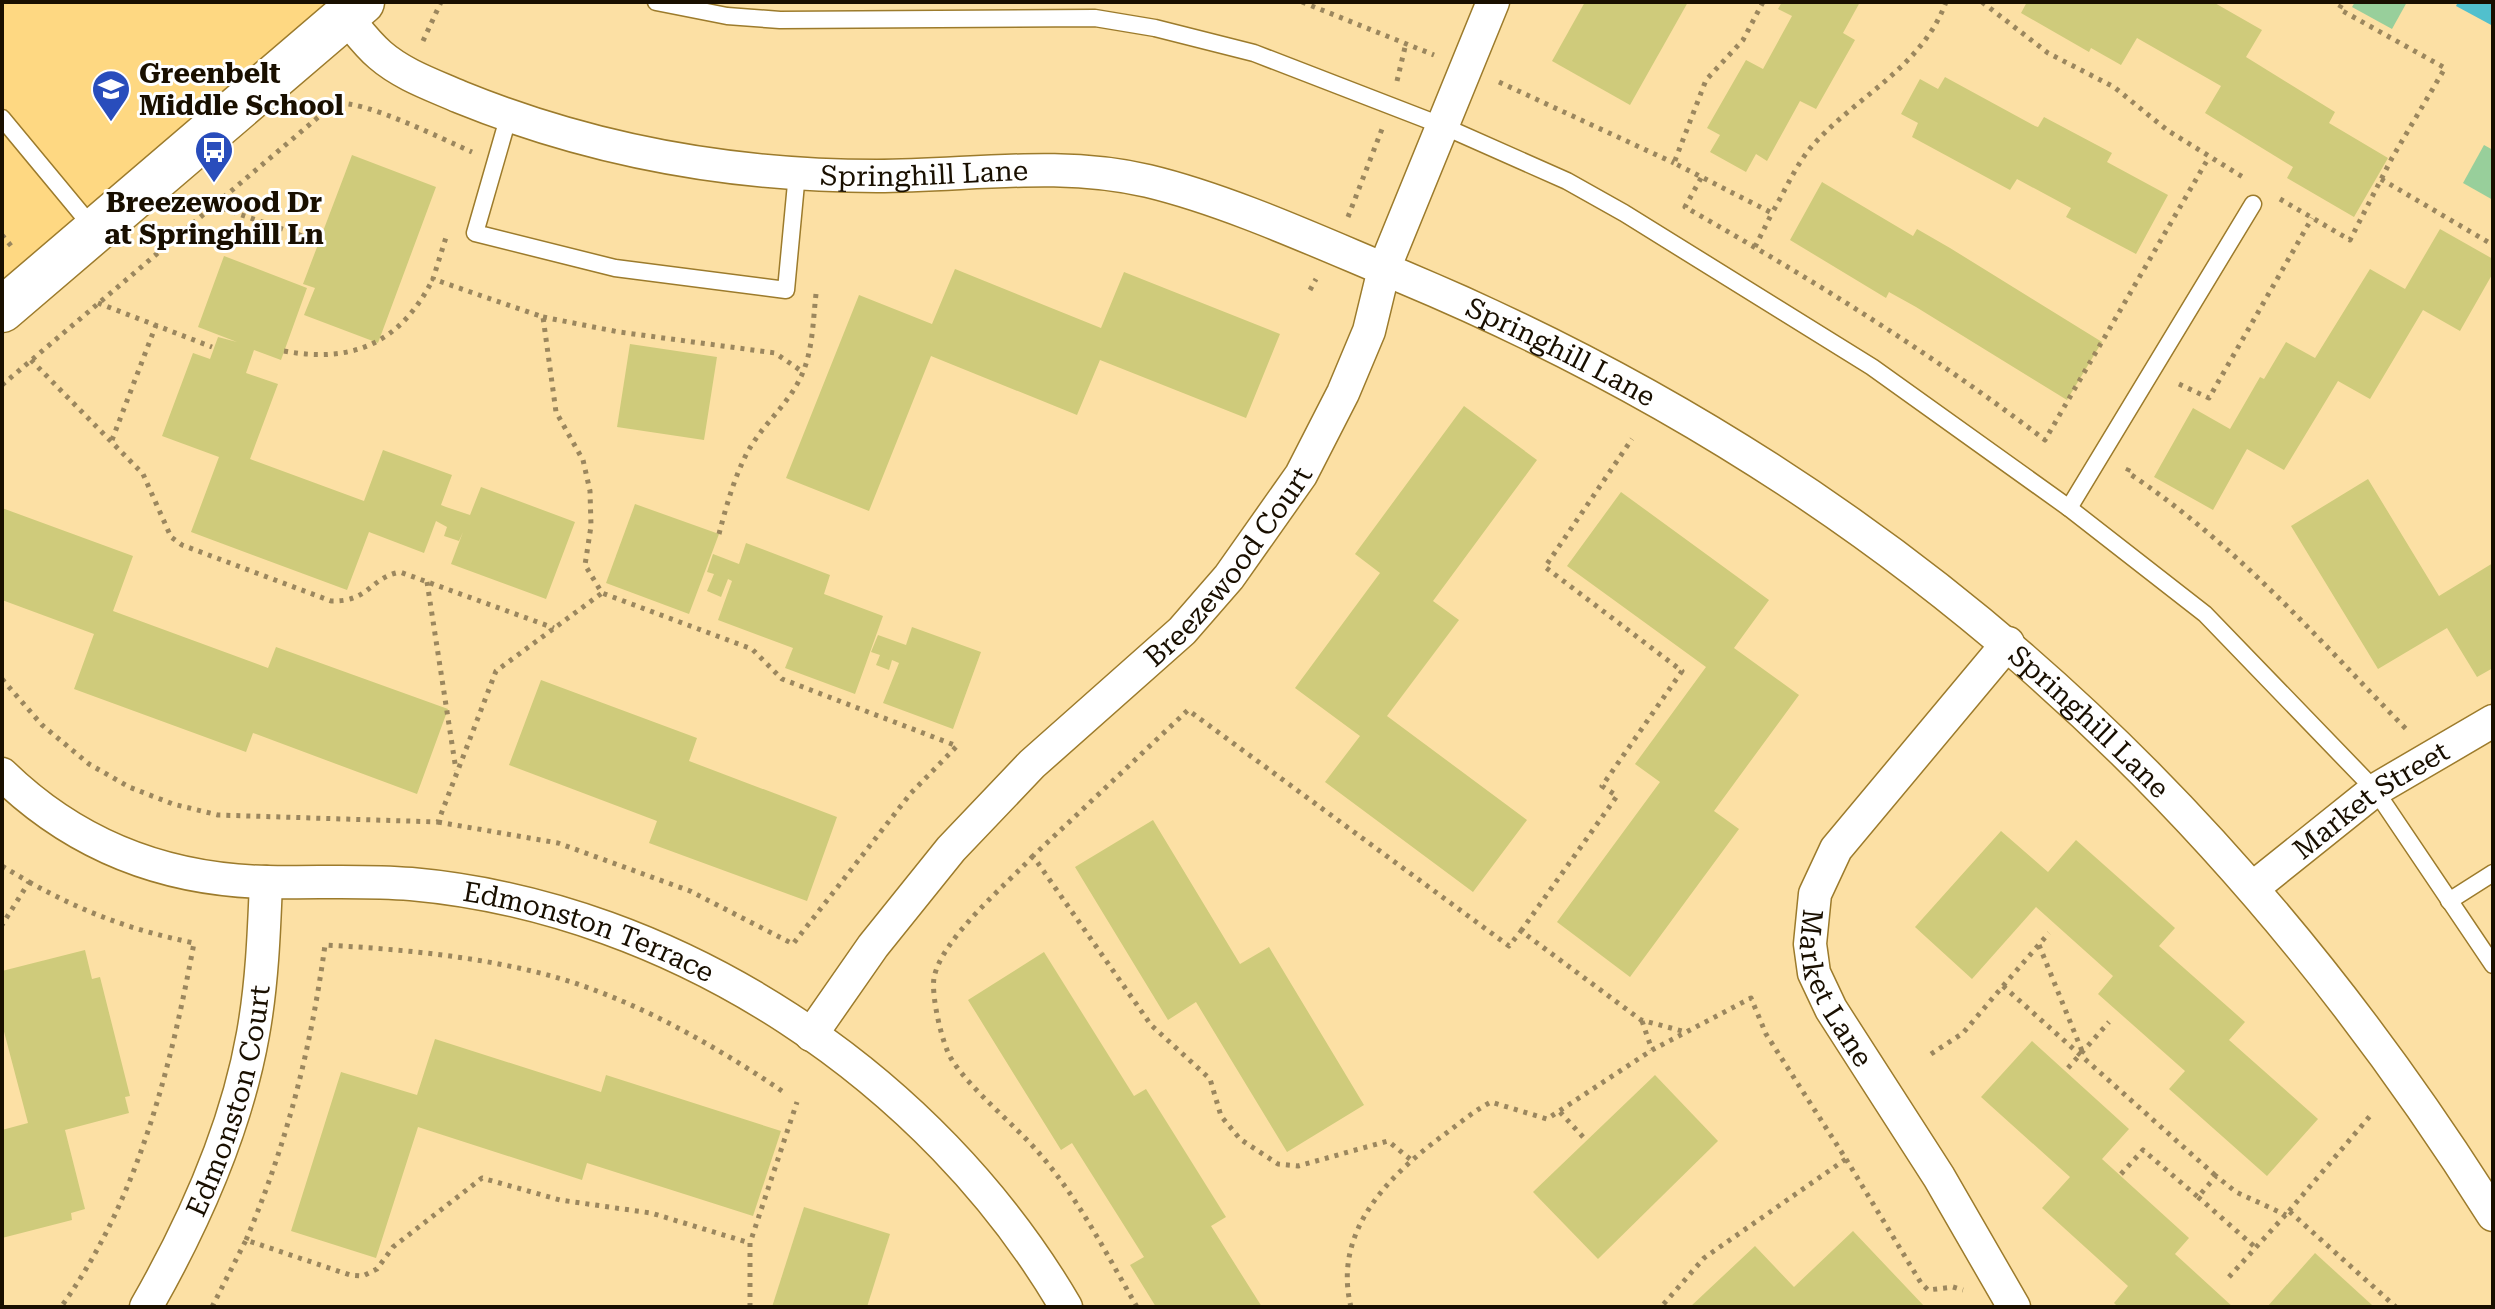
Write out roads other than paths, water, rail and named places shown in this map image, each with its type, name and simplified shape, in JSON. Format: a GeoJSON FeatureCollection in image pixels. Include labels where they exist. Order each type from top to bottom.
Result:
{"type":"FeatureCollection","features":[{"type":"Feature","properties":{"kind":"street","name":"Breezewood Court"},"geometry":{"type":"LineString","coordinates":[[811,1035],[873,946],[989,808],[1182,631],[1229,577],[1301,475],[1337,405],[1369,331],[1384,269],[1493,2]]}},
{"type":"Feature","properties":{"kind":"street","name":"Springhill Lane"},"geometry":{"type":"LineString","coordinates":[[354,9],[364,40],[394,66],[509,115],[609,145],[663,157],[797,173],[883,176],[1024,169],[1099,172],[1153,182],[1204,198],[1384,269],[1562,349],[1683,415],[1875,541],[2008,643],[2136,763],[2254,887],[2383,1048],[2493,1215]]}},
{"type":"Feature","properties":{"kind":"street"},"geometry":{"type":"LineString","coordinates":[[4,305],[354,9]]}},
{"type":"Feature","properties":{"kind":"street","name":"Market Lane"},"geometry":{"type":"LineString","coordinates":[[2008,643],[1836,849],[1815,894],[1810,944],[1814,973],[1831,1009],[1939,1177],[2014,1307]]}},
{"type":"Feature","properties":{"kind":"street","name":"Market Street"},"geometry":{"type":"LineString","coordinates":[[2254,887],[2375,790],[2493,721]]}},
{"type":"Feature","properties":{"kind":"street","name":"Edmonston Terrace"},"geometry":{"type":"LineString","coordinates":[[2,774],[75,832],[125,856],[176,873],[266,882],[410,884],[515,902],[647,944],[738,989],[811,1035],[876,1084],[943,1143],[1011,1221],[1066,1307]]}},
{"type":"Feature","properties":{"kind":"street","name":"Edmonston Court"},"geometry":{"type":"LineString","coordinates":[[146,1307],[205,1188],[242,1079],[261,976],[266,882]]}},
{"type":"Feature","properties":{"kind":"lane"},"geometry":{"type":"LineString","coordinates":[[656,2],[727,16],[780,20],[1095,18],[1205,39],[1254,53],[1443,126],[1520,159],[1624,213],[1872,367],[2069,508],[2205,614],[2375,790],[2493,965]]}},
{"type":"Feature","properties":{"kind":"lane"},"geometry":{"type":"LineString","coordinates":[[509,115],[475,233],[615,268],[786,290],[797,173]]}},
{"type":"Feature","properties":{"kind":"lane"},"geometry":{"type":"LineString","coordinates":[[2,118],[95,230]]}},
{"type":"Feature","properties":{"kind":"lane"},"geometry":{"type":"LineString","coordinates":[[2069,508],[2253,204]]}},
{"type":"Feature","properties":{"kind":"lane"},"geometry":{"type":"LineString","coordinates":[[2449,901],[2493,873]]}},
{"type":"Feature","properties":{"kind":"water"},"geometry":{"type":"Polygon","coordinates":[[[2458,2],[2493,2],[2493,26],[2456,6],[2458,2]]]}},
{"type":"Feature","properties":{"kind":"place","name":"Greenbelt Middle School"},"geometry":{"type":"Point","coordinates":[111,123]}},
{"type":"Feature","properties":{"kind":"place","name":"Breezewood Dr at Springhill Ln"},"geometry":{"type":"Point","coordinates":[214,184]}}]}
